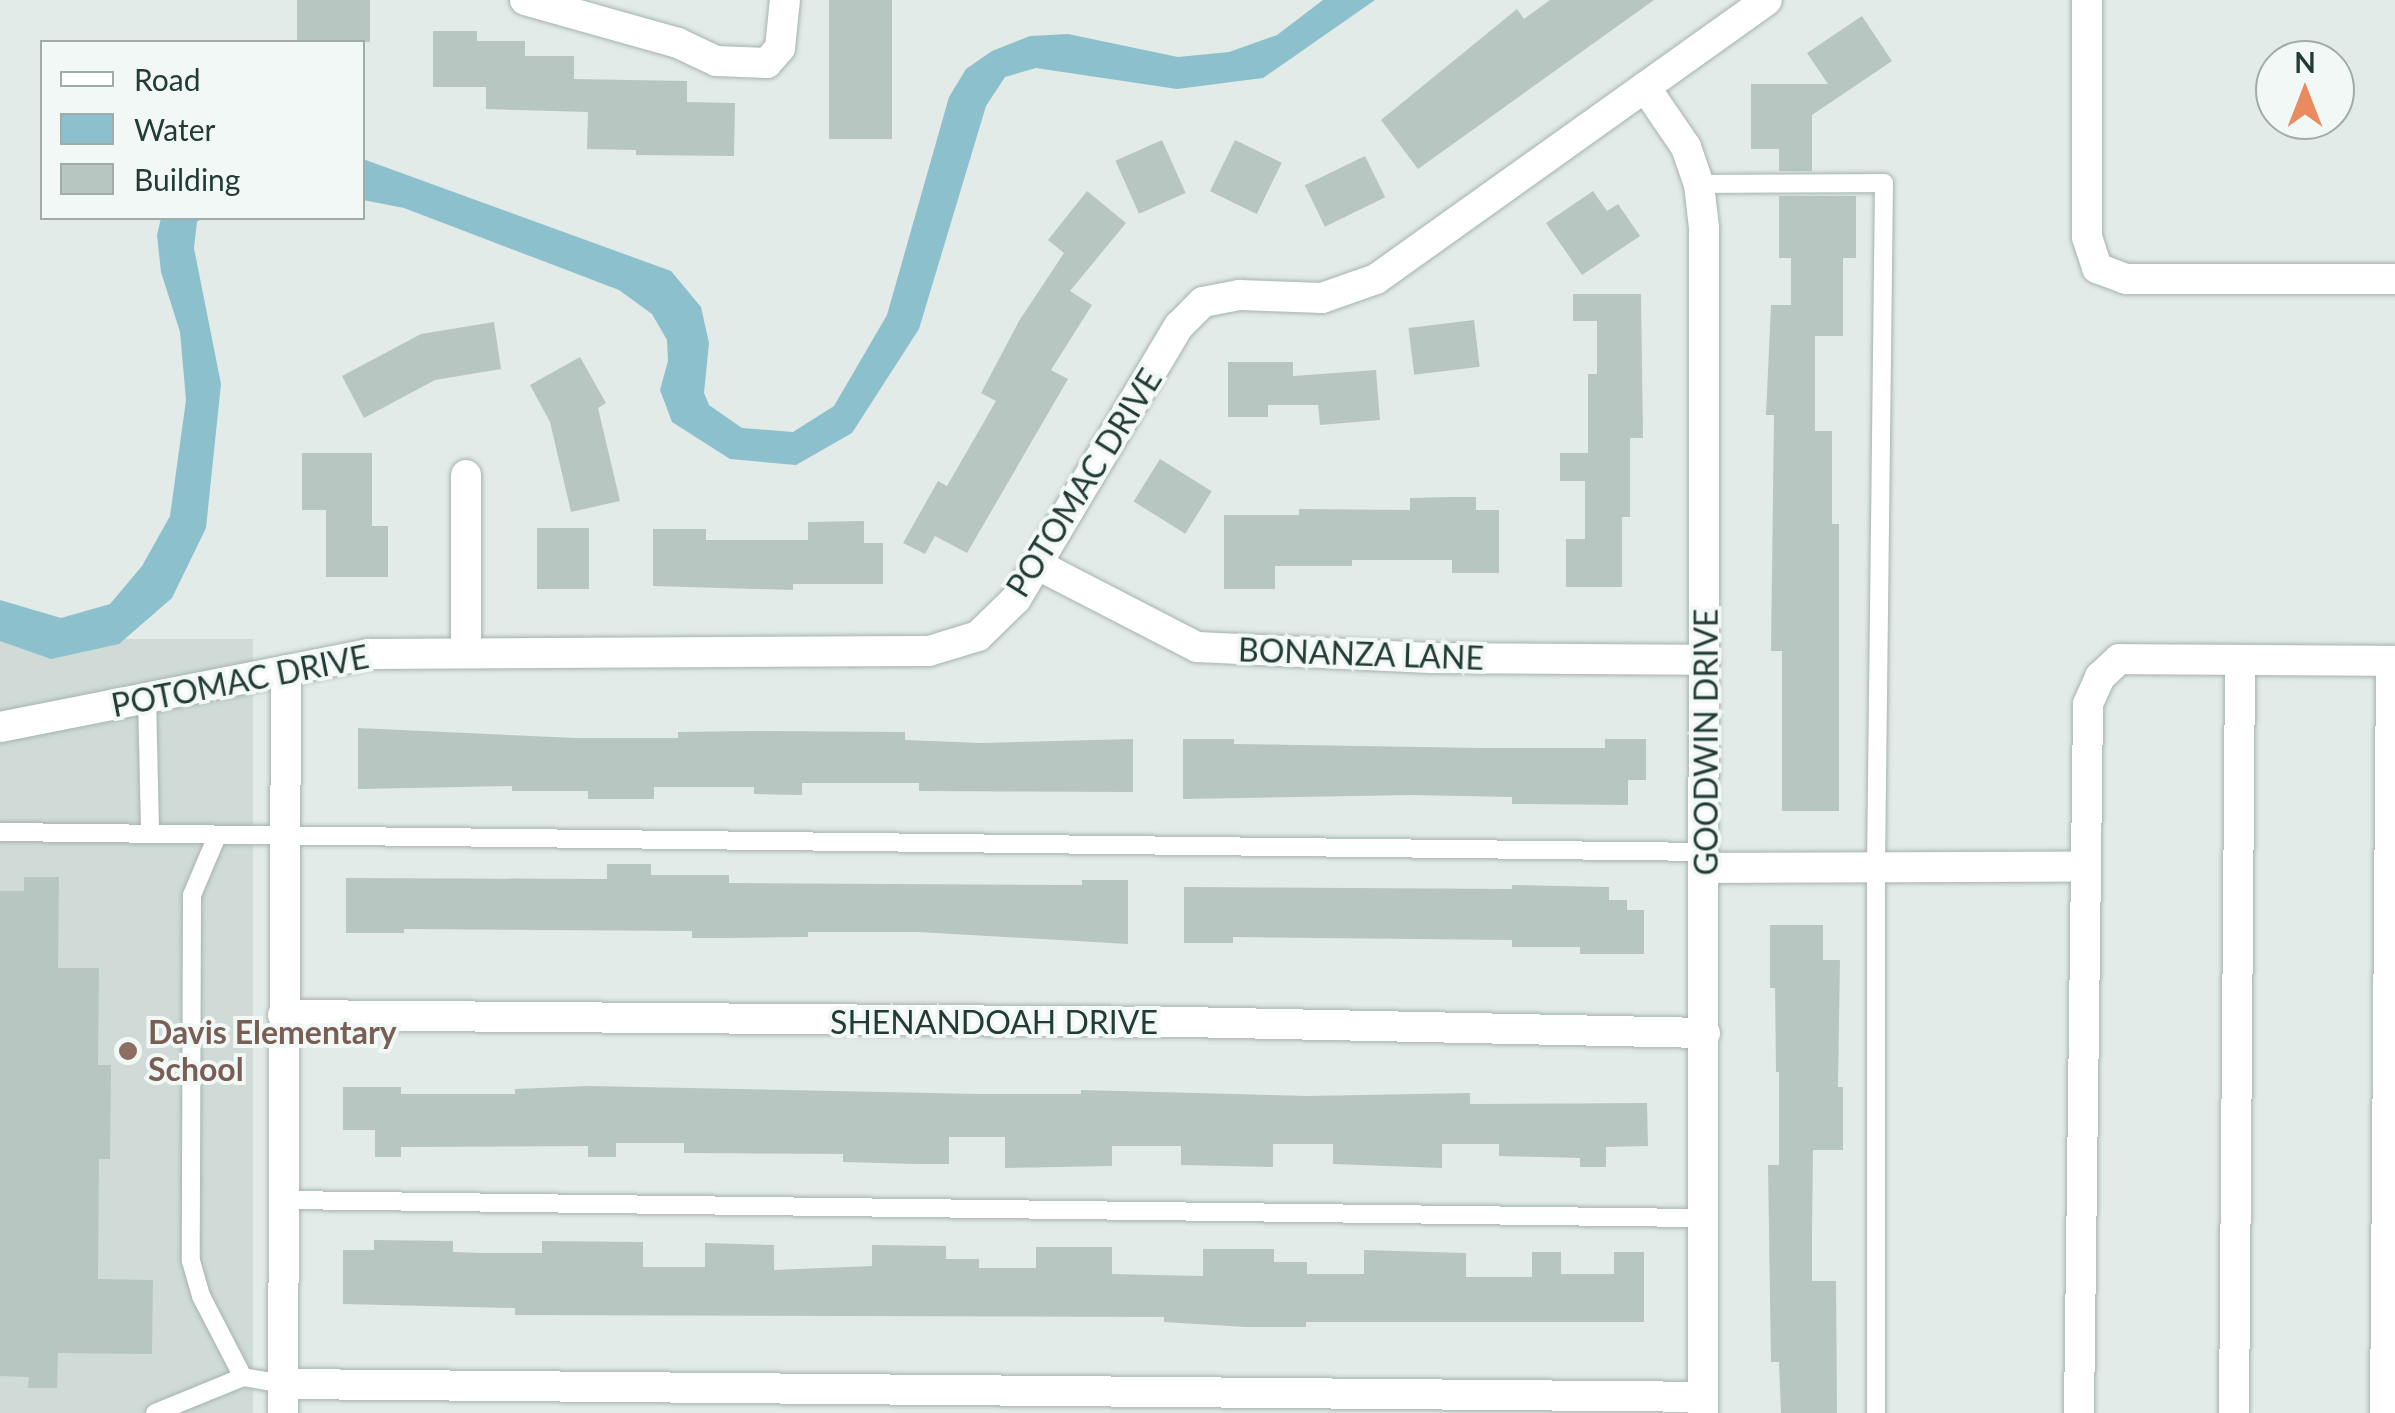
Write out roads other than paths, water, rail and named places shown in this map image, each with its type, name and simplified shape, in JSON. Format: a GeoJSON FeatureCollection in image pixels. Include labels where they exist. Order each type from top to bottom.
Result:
{"type":"FeatureCollection","features":[{"type":"Feature","properties":{"kind":"street"},"geometry":{"type":"LineString","coordinates":[[525,0],[678,44],[716,61],[767,63],[780,48],[785,0]]}},
{"type":"Feature","properties":{"kind":"street","name":"POTOMAC DRIVE"},"geometry":{"type":"LineString","coordinates":[[0,726],[368,654],[928,650],[978,636],[1016,600],[1179,326],[1204,302],[1240,295],[1322,298],[1376,279],[1767,0]]}},
{"type":"Feature","properties":{"kind":"street"},"geometry":{"type":"LineString","coordinates":[[2087,0],[2087,237],[2097,268],[2126,279],[2395,280]]}},
{"type":"Feature","properties":{"kind":"street","name":"GOODWIN DRIVE"},"geometry":{"type":"LineString","coordinates":[[1645,87],[1686,148],[1699,184],[1707,394],[1703,1405]]}},
{"type":"Feature","properties":{"kind":"street"},"geometry":{"type":"LineString","coordinates":[[466,475],[466,652]]}},
{"type":"Feature","properties":{"kind":"street","name":"BONANZA LANE"},"geometry":{"type":"LineString","coordinates":[[1038,565],[1197,647],[1412,658],[1705,660]]}},
{"type":"Feature","properties":{"kind":"street"},"geometry":{"type":"LineString","coordinates":[[2079,1413],[2088,704],[2100,677],[2119,660],[2240,660],[2393,661],[2385,1413]]}},
{"type":"Feature","properties":{"kind":"street"},"geometry":{"type":"LineString","coordinates":[[2234,1413],[2240,660]]}},
{"type":"Feature","properties":{"kind":"street"},"geometry":{"type":"LineString","coordinates":[[286,670],[284,1399],[1703,1405]]}},
{"type":"Feature","properties":{"kind":"street"},"geometry":{"type":"LineString","coordinates":[[1706,860],[1876,868],[2086,867]]}},
{"type":"Feature","properties":{"kind":"street","name":"SHENANDOAH DRIVE"},"geometry":{"type":"LineString","coordinates":[[283,1015],[1184,1022],[1705,1033]]}},
{"type":"Feature","properties":{"kind":"lane"},"geometry":{"type":"LineString","coordinates":[[1699,184],[1884,184],[1876,868],[1876,1413]]}},
{"type":"Feature","properties":{"kind":"lane"},"geometry":{"type":"LineString","coordinates":[[147,697],[150,834]]}},
{"type":"Feature","properties":{"kind":"lane"},"geometry":{"type":"LineString","coordinates":[[0,832],[1706,860]]}},
{"type":"Feature","properties":{"kind":"lane"},"geometry":{"type":"LineString","coordinates":[[217,836],[192,894],[190,1261],[201,1296],[243,1376],[284,1399]]}},
{"type":"Feature","properties":{"kind":"lane"},"geometry":{"type":"LineString","coordinates":[[283,1200],[1704,1218]]}},
{"type":"Feature","properties":{"kind":"lane"},"geometry":{"type":"LineString","coordinates":[[155,1413],[243,1376]]}},
{"type":"Feature","properties":{"kind":"water"},"geometry":{"type":"Polygon","coordinates":[[[1323,0],[1375,0],[1263,78],[1177,89],[1036,68],[1005,77],[986,106],[919,329],[852,433],[796,465],[730,459],[672,422],[660,390],[668,361],[667,340],[652,314],[619,290],[404,208],[365,200],[365,160],[671,271],[701,307],[709,343],[704,393],[709,405],[742,428],[793,432],[834,406],[887,315],[949,97],[966,69],[992,51],[1030,36],[1068,34],[1178,57],[1229,52],[1277,35],[1323,0]]]}},
{"type":"Feature","properties":{"kind":"water"},"geometry":{"type":"Polygon","coordinates":[[[161,220],[200,220],[194,248],[221,384],[206,528],[172,598],[119,644],[51,659],[0,641],[0,600],[61,618],[110,604],[142,566],[170,516],[186,400],[180,332],[161,272],[157,235],[161,220]]]}},
{"type":"Feature","properties":{"kind":"place","name":"Davis Elementary School"},"geometry":{"type":"Point","coordinates":[128,1051]}}]}
